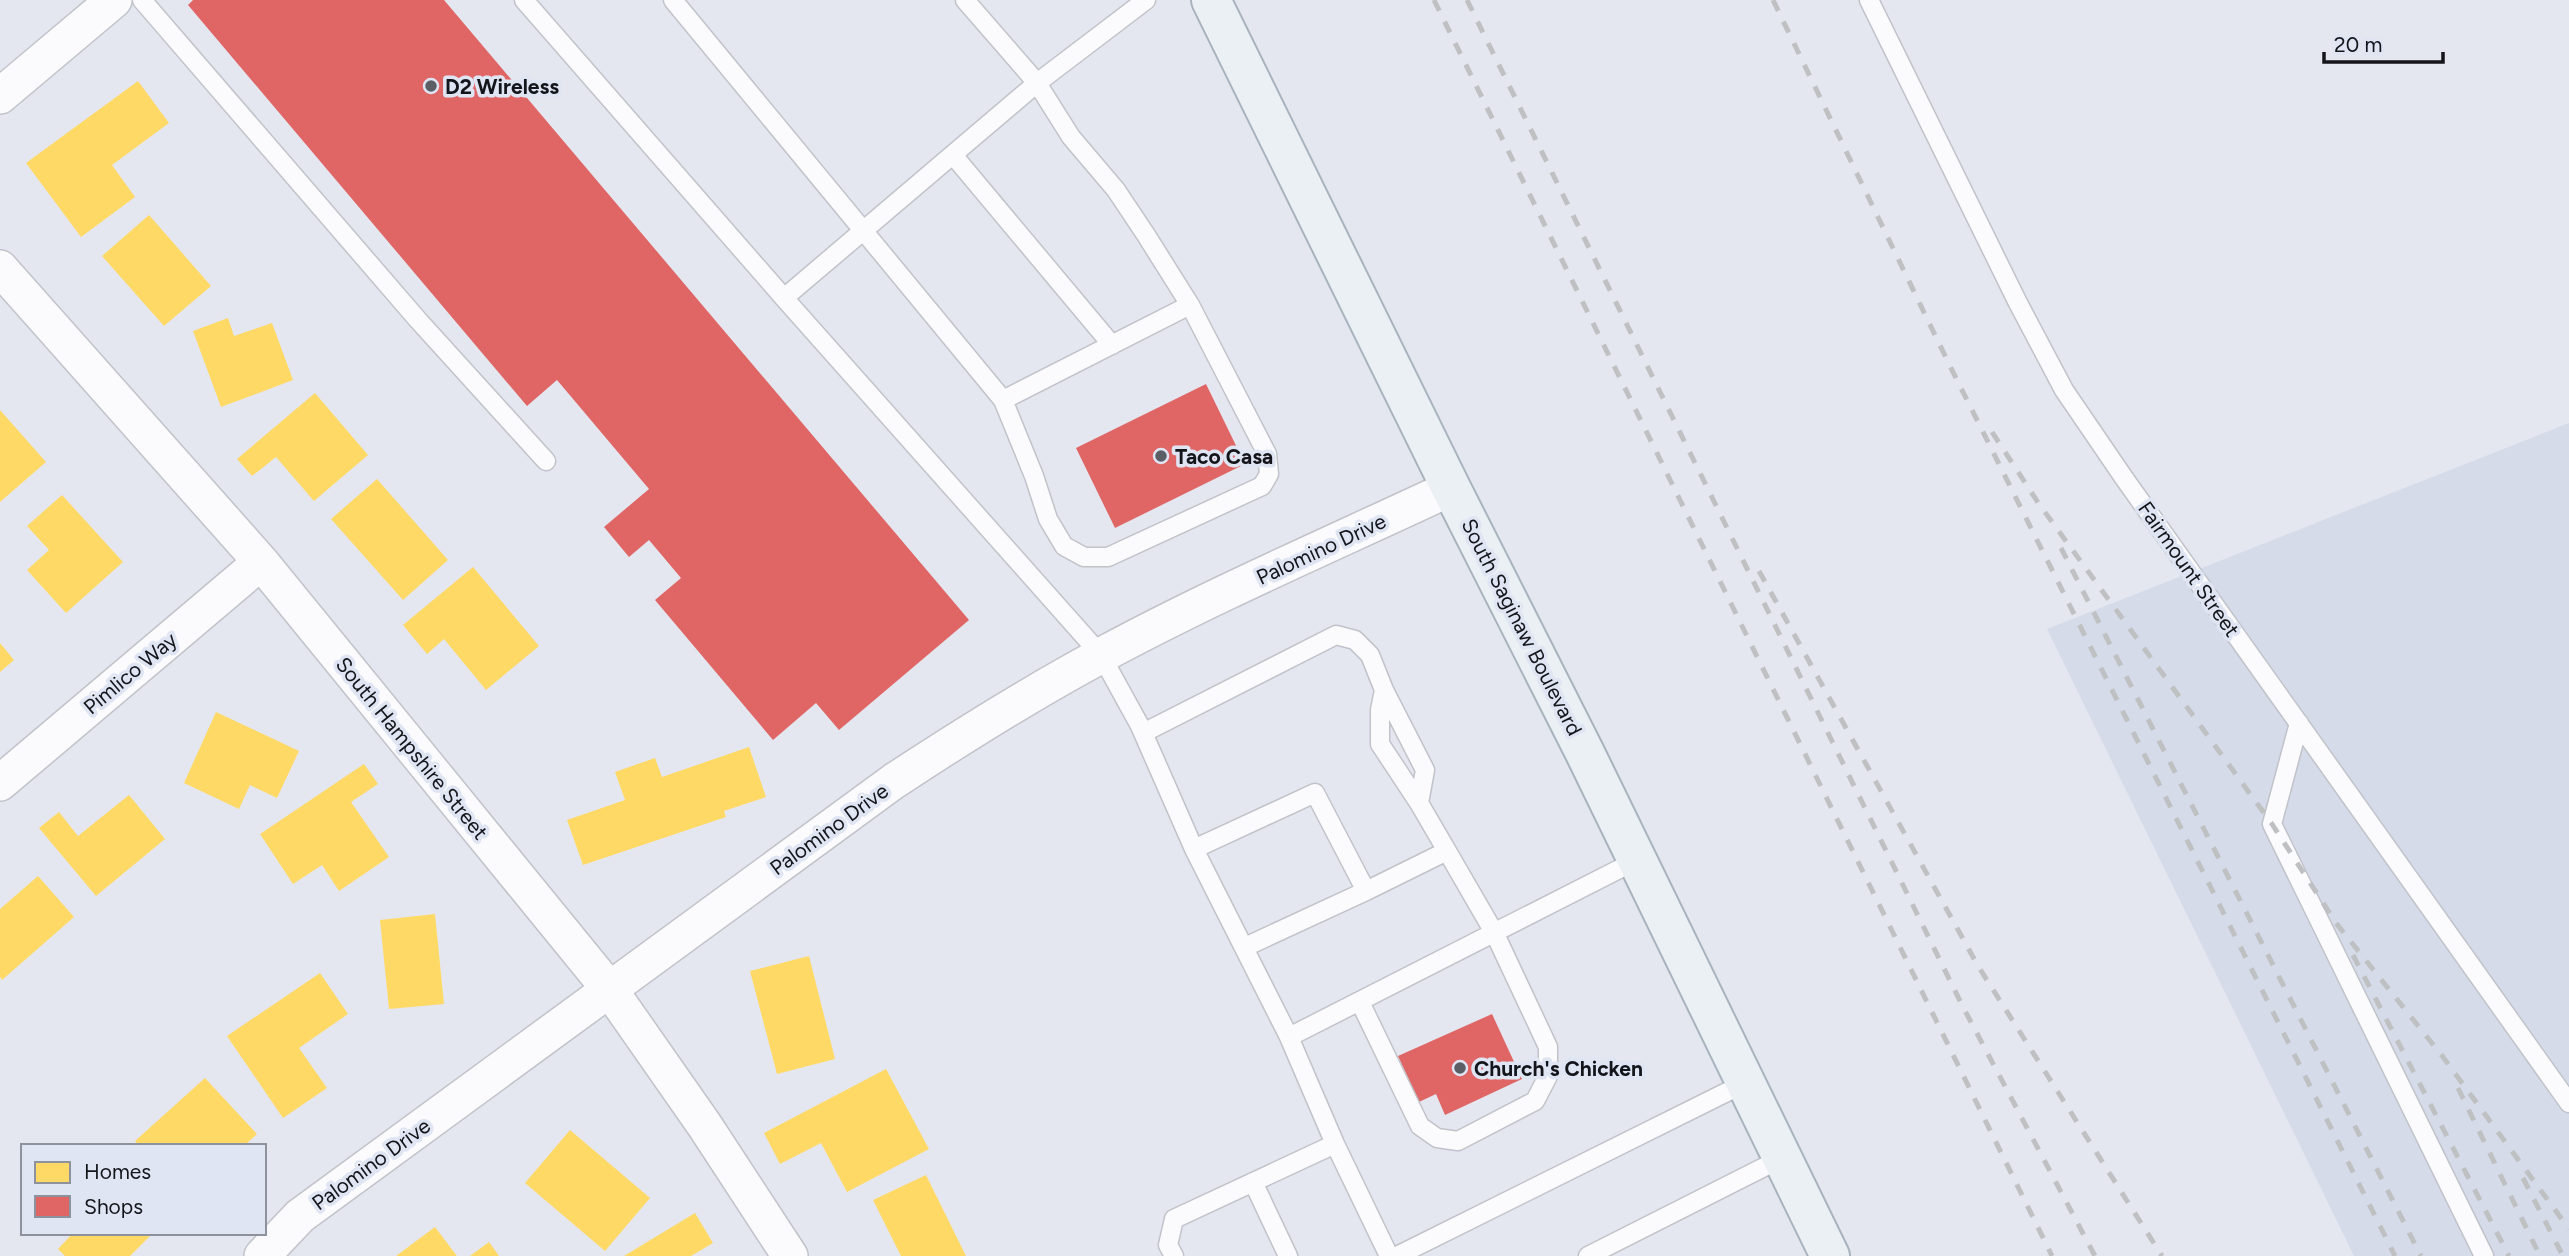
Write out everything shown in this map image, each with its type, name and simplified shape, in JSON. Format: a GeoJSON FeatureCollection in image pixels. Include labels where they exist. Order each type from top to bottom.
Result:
{"type":"FeatureCollection","features":[{"type":"Feature","properties":{"kind":"main road","name":"South Saginaw Boulevard"},"geometry":{"type":"LineString","coordinates":[[1211,0],[1830,1256]]}},
{"type":"Feature","properties":{"kind":"street"},"geometry":{"type":"LineString","coordinates":[[0,96],[114,0]]}},
{"type":"Feature","properties":{"kind":"street","name":"South Hampshire Street"},"geometry":{"type":"LineString","coordinates":[[0,268],[261,562],[610,990],[705,1126],[790,1256]]}},
{"type":"Feature","properties":{"kind":"street","name":"Palomino Drive"},"geometry":{"type":"LineString","coordinates":[[262,1256],[300,1216],[954,741],[1101,655],[1183,613],[1451,488]]}},
{"type":"Feature","properties":{"kind":"street","name":"Pimlico Way"},"geometry":{"type":"LineString","coordinates":[[0,783],[261,562]]}},
{"type":"Feature","properties":{"kind":"lane"},"geometry":{"type":"LineString","coordinates":[[142,0],[418,320],[546,461]]}},
{"type":"Feature","properties":{"kind":"lane"},"geometry":{"type":"LineString","coordinates":[[524,0],[1101,655],[1143,733],[1194,849],[1289,1037],[1335,1144],[1389,1256]]}},
{"type":"Feature","properties":{"kind":"lane"},"geometry":{"type":"LineString","coordinates":[[673,0],[1003,400],[1034,476],[1048,519],[1064,546],[1084,557],[1108,557],[1262,486],[1269,474],[1267,454],[1190,305],[1116,190],[1070,138],[1037,83],[965,0]]}},
{"type":"Feature","properties":{"kind":"lane"},"geometry":{"type":"LineString","coordinates":[[784,298],[1037,83],[1146,0]]}},
{"type":"Feature","properties":{"kind":"lane","name":"Fairmount Street"},"geometry":{"type":"LineString","coordinates":[[1869,0],[2017,301],[2064,390],[2569,1103]]}},
{"type":"Feature","properties":{"kind":"lane"},"geometry":{"type":"LineString","coordinates":[[953,155],[1112,345]]}},
{"type":"Feature","properties":{"kind":"lane"},"geometry":{"type":"LineString","coordinates":[[1003,400],[1190,305]]}},
{"type":"Feature","properties":{"kind":"lane"},"geometry":{"type":"LineString","coordinates":[[1143,733],[1335,635],[1355,640],[1370,655],[1384,690],[1425,770],[1419,803]]}},
{"type":"Feature","properties":{"kind":"lane"},"geometry":{"type":"LineString","coordinates":[[1360,1002],[1420,1126],[1437,1138],[1458,1141],[1535,1101],[1548,1076],[1548,1047],[1495,934],[1419,803],[1380,744],[1380,710],[1384,690]]}},
{"type":"Feature","properties":{"kind":"lane"},"geometry":{"type":"LineString","coordinates":[[2299,723],[2272,824],[2484,1256]]}},
{"type":"Feature","properties":{"kind":"lane"},"geometry":{"type":"LineString","coordinates":[[1194,849],[1315,793],[1366,891]]}},
{"type":"Feature","properties":{"kind":"lane"},"geometry":{"type":"LineString","coordinates":[[1245,947],[1447,851]]}},
{"type":"Feature","properties":{"kind":"lane"},"geometry":{"type":"LineString","coordinates":[[1289,1037],[1637,860]]}},
{"type":"Feature","properties":{"kind":"lane"},"geometry":{"type":"LineString","coordinates":[[1398,1256],[1745,1083]]}},
{"type":"Feature","properties":{"kind":"lane"},"geometry":{"type":"LineString","coordinates":[[1174,1256],[1168,1245],[1174,1219],[1335,1144]]}},
{"type":"Feature","properties":{"kind":"lane"},"geometry":{"type":"LineString","coordinates":[[1588,1256],[1782,1158]]}},
{"type":"Feature","properties":{"kind":"lane"},"geometry":{"type":"LineString","coordinates":[[1253,1182],[1288,1256]]}},
{"type":"Feature","properties":{"kind":"shaded area"},"geometry":{"type":"Polygon","coordinates":[[[2569,423],[2569,1256],[2354,1256],[2047,629],[2569,423]]]}},
{"type":"Feature","properties":{"kind":"building: Homes"},"geometry":{"type":"Polygon","coordinates":[[[138,81],[169,123],[112,165],[135,197],[81,237],[26,163],[138,81]]]}},
{"type":"Feature","properties":{"kind":"building: Homes"},"geometry":{"type":"Polygon","coordinates":[[[149,215],[211,286],[164,326],[102,256],[149,215]]]}},
{"type":"Feature","properties":{"kind":"building: Homes"},"geometry":{"type":"Polygon","coordinates":[[[228,318],[234,336],[272,323],[293,380],[221,407],[193,331],[228,318]]]}},
{"type":"Feature","properties":{"kind":"building: Homes"},"geometry":{"type":"Polygon","coordinates":[[[315,393],[368,455],[314,501],[276,457],[252,476],[237,459],[315,393]]]}},
{"type":"Feature","properties":{"kind":"building: Homes"},"geometry":{"type":"Polygon","coordinates":[[[0,410],[46,462],[0,502],[0,410]]]}},
{"type":"Feature","properties":{"kind":"building: Homes"},"geometry":{"type":"Polygon","coordinates":[[[377,479],[448,560],[403,600],[331,519],[377,479]]]}},
{"type":"Feature","properties":{"kind":"building: Homes"},"geometry":{"type":"Polygon","coordinates":[[[62,495],[123,562],[66,613],[27,570],[49,550],[27,526],[62,495]]]}},
{"type":"Feature","properties":{"kind":"building: Homes"},"geometry":{"type":"Polygon","coordinates":[[[473,567],[539,646],[486,690],[444,639],[427,654],[403,625],[473,567]]]}},
{"type":"Feature","properties":{"kind":"building: Homes"},"geometry":{"type":"Polygon","coordinates":[[[0,643],[14,660],[0,672],[0,643]]]}},
{"type":"Feature","properties":{"kind":"building: Homes"},"geometry":{"type":"Polygon","coordinates":[[[216,712],[299,751],[277,798],[250,785],[239,809],[184,783],[216,712]]]}},
{"type":"Feature","properties":{"kind":"building: Homes"},"geometry":{"type":"Polygon","coordinates":[[[749,747],[766,797],[724,811],[726,817],[583,865],[567,820],[625,800],[615,772],[655,758],[662,777],[749,747]]]}},
{"type":"Feature","properties":{"kind":"building: Homes"},"geometry":{"type":"Polygon","coordinates":[[[364,764],[378,784],[351,802],[389,857],[339,891],[322,865],[293,884],[260,834],[364,764]]]}},
{"type":"Feature","properties":{"kind":"building: Homes"},"geometry":{"type":"Polygon","coordinates":[[[129,795],[165,839],[96,896],[39,828],[59,812],[78,836],[129,795]]]}},
{"type":"Feature","properties":{"kind":"building: Homes"},"geometry":{"type":"Polygon","coordinates":[[[38,876],[74,917],[2,980],[0,909],[38,876]]]}},
{"type":"Feature","properties":{"kind":"building: Homes"},"geometry":{"type":"Polygon","coordinates":[[[435,914],[444,1004],[389,1009],[380,920],[435,914]]]}},
{"type":"Feature","properties":{"kind":"building: Homes"},"geometry":{"type":"Polygon","coordinates":[[[809,956],[835,1059],[777,1074],[750,971],[809,956]]]}},
{"type":"Feature","properties":{"kind":"building: Homes"},"geometry":{"type":"Polygon","coordinates":[[[320,973],[348,1014],[299,1048],[327,1088],[283,1118],[227,1036],[320,973]]]}},
{"type":"Feature","properties":{"kind":"building: Homes"},"geometry":{"type":"Polygon","coordinates":[[[886,1069],[929,1149],[847,1192],[821,1143],[780,1164],[764,1133],[886,1069]]]}},
{"type":"Feature","properties":{"kind":"building: Homes"},"geometry":{"type":"Polygon","coordinates":[[[205,1078],[257,1134],[246,1144],[137,1144],[135,1141],[205,1078]]]}},
{"type":"Feature","properties":{"kind":"building: Homes"},"geometry":{"type":"Polygon","coordinates":[[[570,1130],[650,1198],[605,1251],[525,1183],[570,1130]]]}},
{"type":"Feature","properties":{"kind":"building: Homes"},"geometry":{"type":"Polygon","coordinates":[[[926,1175],[966,1256],[901,1256],[873,1200],[926,1175]]]}},
{"type":"Feature","properties":{"kind":"building: Homes"},"geometry":{"type":"Polygon","coordinates":[[[695,1213],[713,1243],[691,1256],[624,1256],[695,1213]]]}},
{"type":"Feature","properties":{"kind":"building: Homes"},"geometry":{"type":"Polygon","coordinates":[[[435,1227],[457,1256],[396,1256],[435,1227]]]}},
{"type":"Feature","properties":{"kind":"building: Homes"},"geometry":{"type":"Polygon","coordinates":[[[71,1235],[151,1235],[130,1256],[65,1256],[58,1249],[71,1235]]]}},
{"type":"Feature","properties":{"kind":"building: Homes"},"geometry":{"type":"Polygon","coordinates":[[[489,1242],[499,1256],[470,1256],[489,1242]]]}},
{"type":"Feature","properties":{"kind":"building: Shops"},"geometry":{"type":"Polygon","coordinates":[[[193,0],[444,0],[969,620],[839,730],[816,703],[773,740],[655,600],[681,578],[649,540],[629,557],[604,527],[649,489],[557,380],[527,406],[188,5],[193,0]]]}},
{"type":"Feature","properties":{"kind":"building: Shops","name":"Taco Casa"},"geometry":{"type":"Polygon","coordinates":[[[1206,384],[1245,464],[1115,528],[1076,448],[1206,384]]]}},
{"type":"Feature","properties":{"kind":"building: Shops","name":"Church's Chicken"},"geometry":{"type":"Polygon","coordinates":[[[1492,1014],[1522,1079],[1445,1115],[1436,1094],[1419,1102],[1398,1056],[1492,1014]]]}},
{"type":"Feature","properties":{"kind":"railway"},"geometry":{"type":"LineString","coordinates":[[1434,0],[2052,1256]]}},
{"type":"Feature","properties":{"kind":"railway"},"geometry":{"type":"LineString","coordinates":[[1467,0],[1963,1007],[2095,1256]]}},
{"type":"Feature","properties":{"kind":"railway"},"geometry":{"type":"LineString","coordinates":[[1773,0],[1949,364],[2395,1256]]}},
{"type":"Feature","properties":{"kind":"railway"},"geometry":{"type":"LineString","coordinates":[[1992,432],[2039,504],[2272,824],[2336,923],[2443,1057],[2569,1229]]}},
{"type":"Feature","properties":{"kind":"railway"},"geometry":{"type":"LineString","coordinates":[[2061,548],[2421,1256]]}},
{"type":"Feature","properties":{"kind":"railway"},"geometry":{"type":"LineString","coordinates":[[1759,571],[1978,966],[2162,1256]]}},
{"type":"Feature","properties":{"kind":"railway"},"geometry":{"type":"LineString","coordinates":[[2353,955],[2509,1256]]}},
{"type":"Feature","properties":{"kind":"railway"},"geometry":{"type":"LineString","coordinates":[[2458,1088],[2540,1256]]}},
{"type":"Feature","properties":{"kind":"railway"},"geometry":{"type":"LineString","coordinates":[[2523,1178],[2563,1256]]}},
{"type":"Feature","properties":{"kind":"place","name":"D2 Wireless"},"geometry":{"type":"Point","coordinates":[431,86]}},
{"type":"Feature","properties":{"kind":"place","name":"Taco Casa"},"geometry":{"type":"Point","coordinates":[1161,456]}},
{"type":"Feature","properties":{"kind":"place","name":"Church's Chicken"},"geometry":{"type":"Point","coordinates":[1460,1068]}}]}
